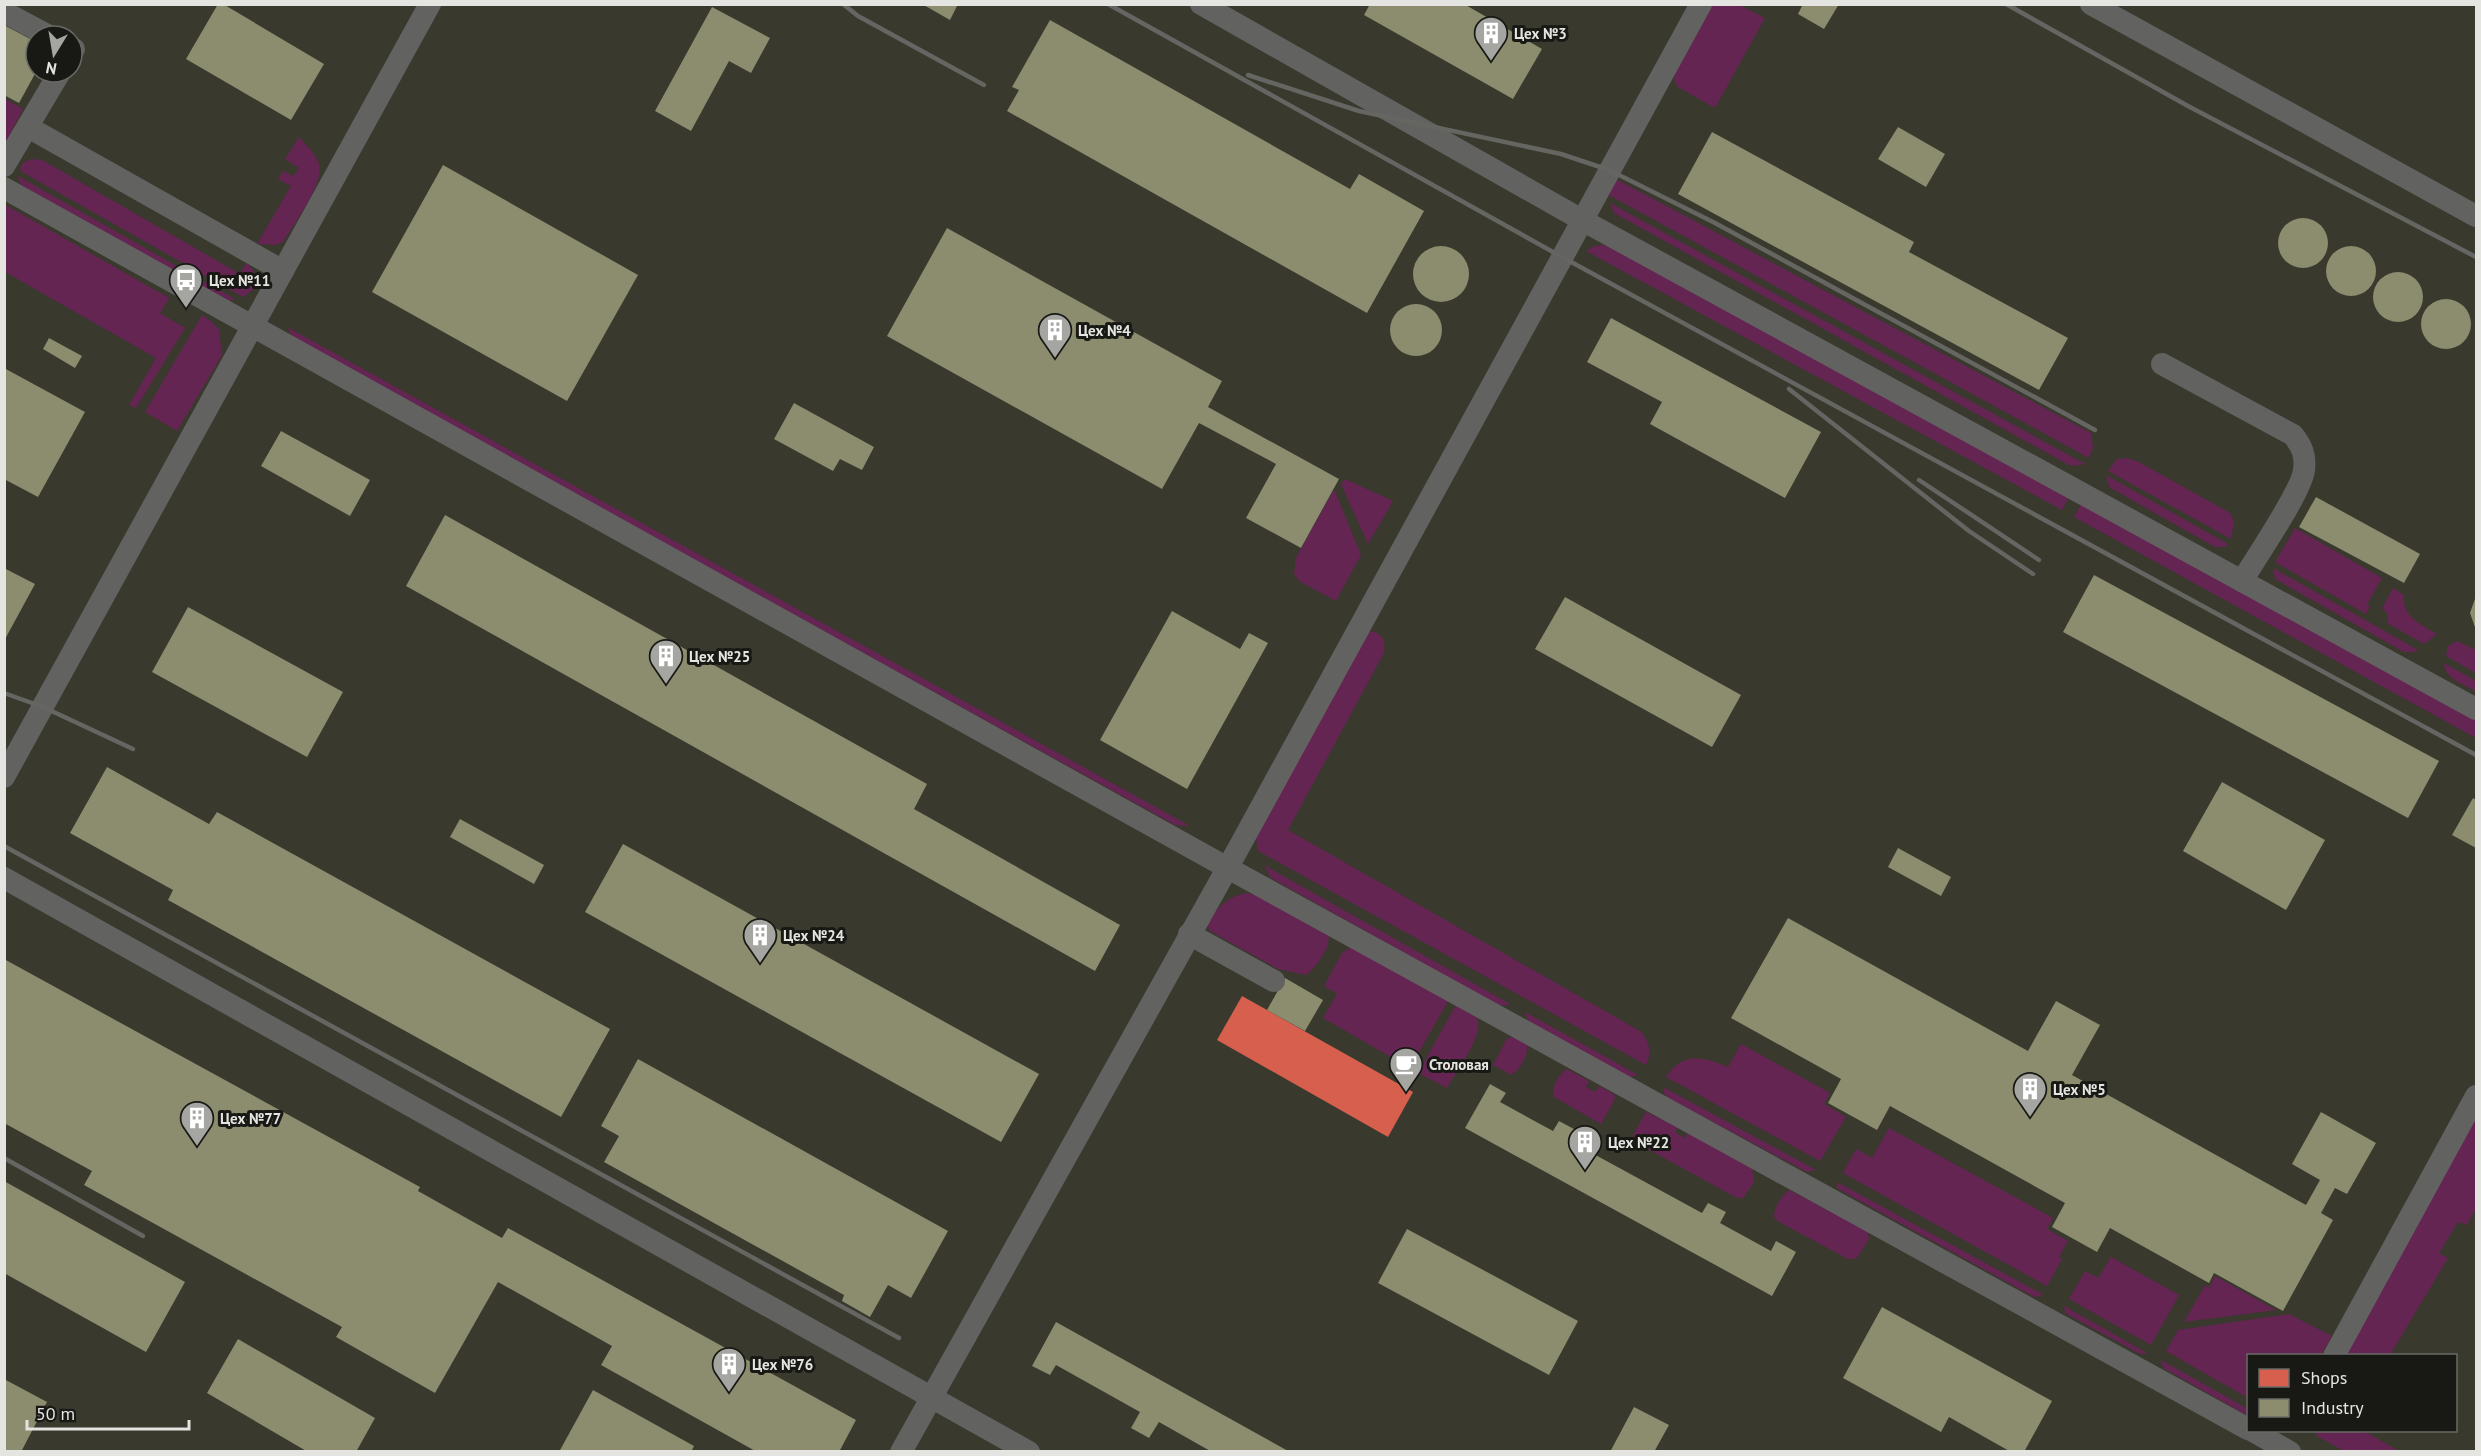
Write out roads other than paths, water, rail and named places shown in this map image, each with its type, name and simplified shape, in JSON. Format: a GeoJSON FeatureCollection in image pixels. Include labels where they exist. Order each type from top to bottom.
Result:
{"type":"FeatureCollection","features":[{"type":"Feature","properties":{"kind":"lane"},"geometry":{"type":"LineString","coordinates":[[4,777],[430,4]]}},
{"type":"Feature","properties":{"kind":"lane"},"geometry":{"type":"LineString","coordinates":[[1201,4],[1582,220],[2476,709]]}},
{"type":"Feature","properties":{"kind":"lane"},"geometry":{"type":"LineString","coordinates":[[901,1452],[1701,4]]}},
{"type":"Feature","properties":{"kind":"lane"},"geometry":{"type":"LineString","coordinates":[[2091,4],[2476,216]]}},
{"type":"Feature","properties":{"kind":"lane"},"geometry":{"type":"LineString","coordinates":[[4,12],[26,24]]}},
{"type":"Feature","properties":{"kind":"lane"},"geometry":{"type":"LineString","coordinates":[[4,166],[53,84]]}},
{"type":"Feature","properties":{"kind":"lane"},"geometry":{"type":"LineString","coordinates":[[28,127],[283,272]]}},
{"type":"Feature","properties":{"kind":"lane"},"geometry":{"type":"LineString","coordinates":[[4,188],[1226,867],[2247,1428]]}},
{"type":"Feature","properties":{"kind":"lane"},"geometry":{"type":"LineString","coordinates":[[2162,364],[2293,435],[2301,444],[2304,473],[2242,581]]}},
{"type":"Feature","properties":{"kind":"lane"},"geometry":{"type":"LineString","coordinates":[[4,878],[1029,1452]]}},
{"type":"Feature","properties":{"kind":"lane"},"geometry":{"type":"LineString","coordinates":[[1189,934],[1274,981]]}},
{"type":"Feature","properties":{"kind":"lane"},"geometry":{"type":"LineString","coordinates":[[2335,1354],[2476,1096]]}},
{"type":"Feature","properties":{"kind":"lane"},"geometry":{"type":"LineString","coordinates":[[2255,1432],[2287,1445]]}},
{"type":"Feature","properties":{"kind":"railway"},"geometry":{"type":"LineString","coordinates":[[843,4],[858,16],[984,85]]}},
{"type":"Feature","properties":{"kind":"railway"},"geometry":{"type":"LineString","coordinates":[[1108,4],[1562,257],[2476,755]]}},
{"type":"Feature","properties":{"kind":"railway"},"geometry":{"type":"LineString","coordinates":[[2006,4],[2188,106],[2476,257]]}},
{"type":"Feature","properties":{"kind":"railway"},"geometry":{"type":"LineString","coordinates":[[1248,75],[1359,111],[1561,154],[1609,170],[1715,223],[2095,430]]}},
{"type":"Feature","properties":{"kind":"railway"},"geometry":{"type":"LineString","coordinates":[[1789,389],[1969,531],[2033,574]]}},
{"type":"Feature","properties":{"kind":"railway"},"geometry":{"type":"LineString","coordinates":[[1919,480],[2039,560]]}},
{"type":"Feature","properties":{"kind":"railway"},"geometry":{"type":"LineString","coordinates":[[4,693],[43,707],[133,749]]}},
{"type":"Feature","properties":{"kind":"railway"},"geometry":{"type":"LineString","coordinates":[[4,846],[899,1338]]}},
{"type":"Feature","properties":{"kind":"railway"},"geometry":{"type":"LineString","coordinates":[[4,1158],[143,1236]]}},
{"type":"Feature","properties":{"kind":"place","name":"Цех №3"},"geometry":{"type":"Point","coordinates":[1491,62]}},
{"type":"Feature","properties":{"kind":"place","name":"Цех №11"},"geometry":{"type":"Point","coordinates":[186,309]}},
{"type":"Feature","properties":{"kind":"place","name":"Цех №4"},"geometry":{"type":"Point","coordinates":[1055,359]}},
{"type":"Feature","properties":{"kind":"place","name":"Цех №25"},"geometry":{"type":"Point","coordinates":[666,685]}},
{"type":"Feature","properties":{"kind":"place","name":"Цех №24"},"geometry":{"type":"Point","coordinates":[760,964]}},
{"type":"Feature","properties":{"kind":"place","name":"Столовая"},"geometry":{"type":"Point","coordinates":[1406,1093]}},
{"type":"Feature","properties":{"kind":"place","name":"Цех №5"},"geometry":{"type":"Point","coordinates":[2030,1118]}},
{"type":"Feature","properties":{"kind":"place","name":"Цех №77"},"geometry":{"type":"Point","coordinates":[197,1147]}},
{"type":"Feature","properties":{"kind":"place","name":"Цех №22"},"geometry":{"type":"Point","coordinates":[1585,1171]}},
{"type":"Feature","properties":{"kind":"place","name":"Цех №76"},"geometry":{"type":"Point","coordinates":[729,1393]}}]}
